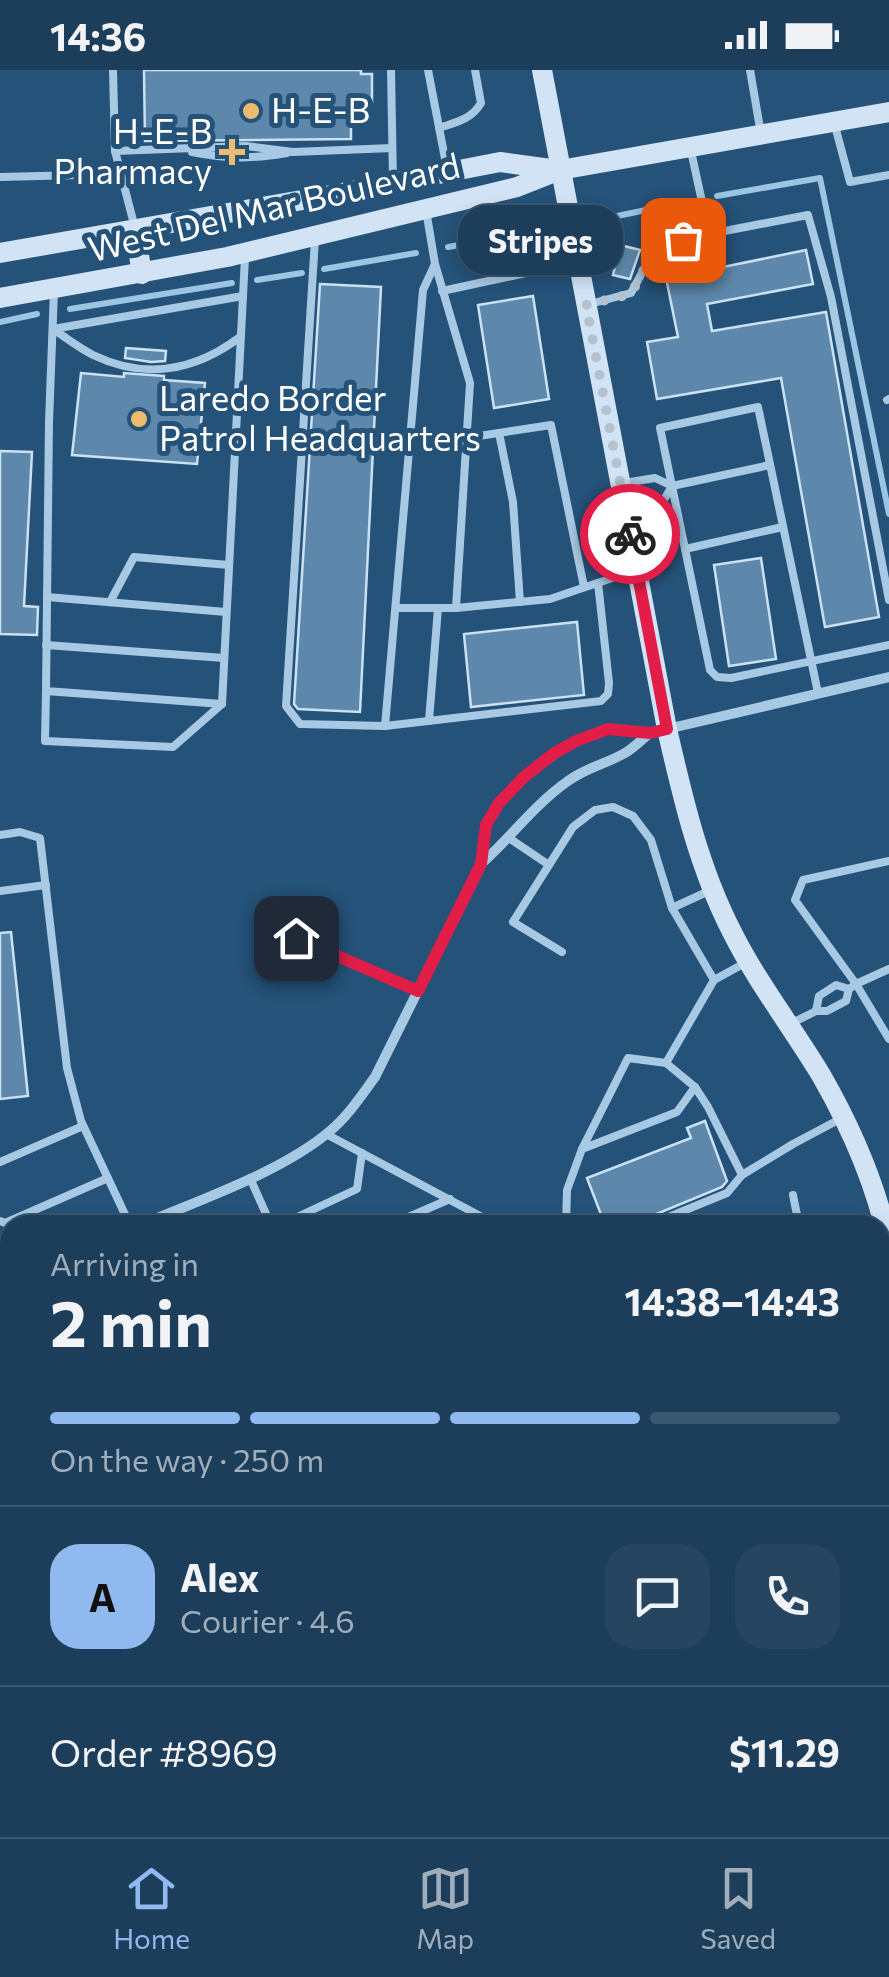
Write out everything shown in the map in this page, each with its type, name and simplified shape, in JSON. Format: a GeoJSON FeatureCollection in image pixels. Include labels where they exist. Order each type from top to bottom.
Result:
{"type":"FeatureCollection","features":[{"type":"Feature","properties":{"kind":"main road"},"geometry":{"type":"LineString","coordinates":[[542,70],[636,570],[658,731],[732,932],[844,1117],[882,1215]]}},
{"type":"Feature","properties":{"kind":"main road","name":"West Del Mar Boulevard"},"geometry":{"type":"LineString","coordinates":[[0,298],[246,252],[517,187],[560,170],[889,112]]}},
{"type":"Feature","properties":{"kind":"main road","name":"West Del Mar Boulevard"},"geometry":{"type":"LineString","coordinates":[[0,253],[500,162],[560,170]]}},
{"type":"Feature","properties":{"kind":"main road"},"geometry":{"type":"LineString","coordinates":[[135,230],[142,274]]}},
{"type":"Feature","properties":{"kind":"street"},"geometry":{"type":"LineString","coordinates":[[164,1215],[304,1151],[355,1106],[375,1077],[481,864],[486,825],[499,803],[553,754],[608,729],[658,731],[888,677]]}},
{"type":"Feature","properties":{"kind":"street"},"geometry":{"type":"LineString","coordinates":[[481,864],[535,807],[570,779],[626,753],[658,731]]}},
{"type":"Feature","properties":{"kind":"street"},"geometry":{"type":"LineString","coordinates":[[265,925],[418,991]]}},
{"type":"Feature","properties":{"kind":"lane"},"geometry":{"type":"LineString","coordinates":[[113,70],[115,151],[135,230]]}},
{"type":"Feature","properties":{"kind":"lane"},"geometry":{"type":"LineString","coordinates":[[392,70],[392,183]]}},
{"type":"Feature","properties":{"kind":"lane"},"geometry":{"type":"LineString","coordinates":[[428,70],[448,172]]}},
{"type":"Feature","properties":{"kind":"lane"},"geometry":{"type":"LineString","coordinates":[[439,128],[467,118],[481,104],[475,70]]}},
{"type":"Feature","properties":{"kind":"lane"},"geometry":{"type":"LineString","coordinates":[[750,70],[762,134]]}},
{"type":"Feature","properties":{"kind":"lane"},"geometry":{"type":"LineString","coordinates":[[834,122],[850,182],[889,175]]}},
{"type":"Feature","properties":{"kind":"lane"},"geometry":{"type":"LineString","coordinates":[[115,151],[246,146],[293,152],[392,148]]}},
{"type":"Feature","properties":{"kind":"lane"},"geometry":{"type":"LineString","coordinates":[[690,147],[709,234]]}},
{"type":"Feature","properties":{"kind":"lane"},"geometry":{"type":"LineString","coordinates":[[0,177],[120,174]]}},
{"type":"Feature","properties":{"kind":"lane"},"geometry":{"type":"LineString","coordinates":[[426,208],[434,264],[470,382],[456,608]]}},
{"type":"Feature","properties":{"kind":"lane"},"geometry":{"type":"LineString","coordinates":[[586,305],[631,294],[657,245],[808,215],[831,297],[889,600]]}},
{"type":"Feature","properties":{"kind":"lane"},"geometry":{"type":"LineString","coordinates":[[316,234],[286,706],[300,724],[385,726],[601,701],[608,694],[609,682],[598,583]]}},
{"type":"Feature","properties":{"kind":"lane"},"geometry":{"type":"LineString","coordinates":[[54,289],[45,741],[173,747],[222,704],[246,252]]}},
{"type":"Feature","properties":{"kind":"lane"},"geometry":{"type":"LineString","coordinates":[[385,726],[423,290],[434,264]]}},
{"type":"Feature","properties":{"kind":"lane"},"geometry":{"type":"LineString","coordinates":[[442,291],[535,272]]}},
{"type":"Feature","properties":{"kind":"lane"},"geometry":{"type":"LineString","coordinates":[[52,329],[243,296]]}},
{"type":"Feature","properties":{"kind":"lane"},"geometry":{"type":"LineString","coordinates":[[52,329],[112,363],[164,370],[190,365],[222,351],[240,337]]}},
{"type":"Feature","properties":{"kind":"lane"},"geometry":{"type":"LineString","coordinates":[[818,694],[812,661],[758,407],[660,428],[710,670],[717,677],[731,678],[812,661],[889,645]]}},
{"type":"Feature","properties":{"kind":"lane"},"geometry":{"type":"LineString","coordinates":[[466,438],[552,424],[584,587]]}},
{"type":"Feature","properties":{"kind":"lane"},"geometry":{"type":"LineString","coordinates":[[499,433],[513,502],[520,602]]}},
{"type":"Feature","properties":{"kind":"lane"},"geometry":{"type":"LineString","coordinates":[[620,484],[655,478],[672,486],[770,465]]}},
{"type":"Feature","properties":{"kind":"lane"},"geometry":{"type":"LineString","coordinates":[[626,514],[662,503],[672,486]]}},
{"type":"Feature","properties":{"kind":"lane"},"geometry":{"type":"LineString","coordinates":[[685,548],[783,528]]}},
{"type":"Feature","properties":{"kind":"lane"},"geometry":{"type":"LineString","coordinates":[[110,602],[134,557],[228,565]]}},
{"type":"Feature","properties":{"kind":"lane"},"geometry":{"type":"LineString","coordinates":[[396,608],[456,608],[550,599],[636,570]]}},
{"type":"Feature","properties":{"kind":"lane"},"geometry":{"type":"LineString","coordinates":[[47,597],[226,612]]}},
{"type":"Feature","properties":{"kind":"lane"},"geometry":{"type":"LineString","coordinates":[[429,721],[438,608]]}},
{"type":"Feature","properties":{"kind":"lane"},"geometry":{"type":"LineString","coordinates":[[46,645],[224,658]]}},
{"type":"Feature","properties":{"kind":"lane"},"geometry":{"type":"LineString","coordinates":[[888,677],[889,690]]}},
{"type":"Feature","properties":{"kind":"lane"},"geometry":{"type":"LineString","coordinates":[[46,692],[222,704]]}},
{"type":"Feature","properties":{"kind":"lane"},"geometry":{"type":"LineString","coordinates":[[562,952],[513,922],[573,827],[595,810],[613,807],[633,816],[651,840],[672,908],[714,980]]}},
{"type":"Feature","properties":{"kind":"lane"},"geometry":{"type":"LineString","coordinates":[[0,835],[20,832],[40,838],[67,1068],[83,1126],[125,1215]]}},
{"type":"Feature","properties":{"kind":"lane"},"geometry":{"type":"LineString","coordinates":[[509,838],[549,865]]}},
{"type":"Feature","properties":{"kind":"lane"},"geometry":{"type":"LineString","coordinates":[[889,861],[803,880],[795,900],[889,1040]]}},
{"type":"Feature","properties":{"kind":"lane"},"geometry":{"type":"LineString","coordinates":[[0,890],[46,885]]}},
{"type":"Feature","properties":{"kind":"lane"},"geometry":{"type":"LineString","coordinates":[[672,908],[713,889]]}},
{"type":"Feature","properties":{"kind":"lane"},"geometry":{"type":"LineString","coordinates":[[666,1063],[714,980],[748,961]]}},
{"type":"Feature","properties":{"kind":"lane"},"geometry":{"type":"LineString","coordinates":[[816,1011],[818,996],[836,985],[853,987],[889,969]]}},
{"type":"Feature","properties":{"kind":"lane"},"geometry":{"type":"LineString","coordinates":[[788,1025],[846,1001],[853,987]]}},
{"type":"Feature","properties":{"kind":"lane"},"geometry":{"type":"LineString","coordinates":[[566,1215],[567,1190],[582,1149],[628,1058],[666,1063],[695,1087],[742,1175]]}},
{"type":"Feature","properties":{"kind":"lane"},"geometry":{"type":"LineString","coordinates":[[582,1149],[677,1112],[695,1087]]}},
{"type":"Feature","properties":{"kind":"lane"},"geometry":{"type":"LineString","coordinates":[[673,1215],[727,1193],[742,1175],[844,1117]]}},
{"type":"Feature","properties":{"kind":"lane"},"geometry":{"type":"LineString","coordinates":[[0,1162],[83,1126]]}},
{"type":"Feature","properties":{"kind":"lane"},"geometry":{"type":"LineString","coordinates":[[326,1134],[480,1215]]}},
{"type":"Feature","properties":{"kind":"lane"},"geometry":{"type":"LineString","coordinates":[[301,1215],[357,1189],[362,1152]]}},
{"type":"Feature","properties":{"kind":"lane"},"geometry":{"type":"LineString","coordinates":[[24,1215],[108,1178]]}},
{"type":"Feature","properties":{"kind":"lane"},"geometry":{"type":"LineString","coordinates":[[250,1178],[266,1215]]}},
{"type":"Feature","properties":{"kind":"lane"},"geometry":{"type":"LineString","coordinates":[[793,1195],[797,1215]]}},
{"type":"Feature","properties":{"kind":"lane"},"geometry":{"type":"LineString","coordinates":[[413,1215],[450,1199]]}},
{"type":"Feature","properties":{"kind":"building","name":"H-E-B"},"geometry":{"type":"Polygon","coordinates":[[[144,70],[361,70],[361,74],[372,74],[372,102],[357,102],[357,120],[351,120],[351,139],[145,141],[144,70]]]}},
{"type":"Feature","properties":{"kind":"building"},"geometry":{"type":"Polygon","coordinates":[[[620,245],[640,250],[630,279],[613,275],[620,245]]]}},
{"type":"Feature","properties":{"kind":"building"},"geometry":{"type":"Polygon","coordinates":[[[806,250],[813,284],[707,304],[712,331],[826,312],[879,617],[825,627],[781,378],[657,399],[647,342],[678,337],[665,273],[688,268],[689,274],[806,250]]]}},
{"type":"Feature","properties":{"kind":"building"},"geometry":{"type":"Polygon","coordinates":[[[320,284],[381,287],[360,712],[298,709],[294,704],[320,284]]]}},
{"type":"Feature","properties":{"kind":"building"},"geometry":{"type":"Polygon","coordinates":[[[533,296],[549,399],[494,408],[478,305],[533,296]]]}},
{"type":"Feature","properties":{"kind":"building"},"geometry":{"type":"Polygon","coordinates":[[[126,348],[166,351],[165,361],[125,358],[126,348]]]}},
{"type":"Feature","properties":{"kind":"building","name":"Laredo Border Patrol Headquarters"},"geometry":{"type":"Polygon","coordinates":[[[81,373],[164,376],[164,380],[205,383],[197,464],[72,455],[81,373]]]}},
{"type":"Feature","properties":{"kind":"building"},"geometry":{"type":"Polygon","coordinates":[[[0,451],[32,452],[24,606],[38,607],[37,635],[0,634],[0,451]]]}},
{"type":"Feature","properties":{"kind":"building"},"geometry":{"type":"Polygon","coordinates":[[[761,558],[776,659],[729,666],[714,565],[761,558]]]}},
{"type":"Feature","properties":{"kind":"building"},"geometry":{"type":"Polygon","coordinates":[[[577,622],[584,695],[471,707],[464,634],[577,622]]]}},
{"type":"Feature","properties":{"kind":"building"},"geometry":{"type":"Polygon","coordinates":[[[11,932],[28,1096],[0,1099],[0,933],[11,932]]]}},
{"type":"Feature","properties":{"kind":"building"},"geometry":{"type":"Polygon","coordinates":[[[705,1121],[727,1181],[722,1187],[654,1215],[601,1215],[587,1178],[691,1138],[687,1128],[705,1121]]]}},
{"type":"Feature","properties":{"kind":"waterway"},"geometry":{"type":"LineString","coordinates":[[717,196],[820,178],[889,514]]}},
{"type":"Feature","properties":{"kind":"waterway"},"geometry":{"type":"LineString","coordinates":[[593,221],[680,203]]}},
{"type":"Feature","properties":{"kind":"waterway"},"geometry":{"type":"LineString","coordinates":[[448,247],[539,231]]}},
{"type":"Feature","properties":{"kind":"waterway"},"geometry":{"type":"LineString","coordinates":[[324,269],[416,253]]}},
{"type":"Feature","properties":{"kind":"waterway"},"geometry":{"type":"LineString","coordinates":[[257,280],[302,273]]}},
{"type":"Feature","properties":{"kind":"waterway"},"geometry":{"type":"LineString","coordinates":[[70,309],[232,283]]}},
{"type":"Feature","properties":{"kind":"waterway"},"geometry":{"type":"LineString","coordinates":[[0,322],[37,314]]}},
{"type":"Feature","properties":{"kind":"way so far"},"geometry":{"type":"LineString","coordinates":[[630,534],[586,305],[631,294],[657,245],[683,240]]}},
{"type":"Feature","properties":{"kind":"place","name":"H-E-B"},"geometry":{"type":"Point","coordinates":[251,111]}},
{"type":"Feature","properties":{"kind":"place","name":"H-E-B Pharmacy"},"geometry":{"type":"Point","coordinates":[232,152]}},
{"type":"Feature","properties":{"kind":"place","name":"Stripes"},"geometry":{"type":"Point","coordinates":[683,240]}},
{"type":"Feature","properties":{"kind":"place","name":"Laredo Border Patrol Headquarters"},"geometry":{"type":"Point","coordinates":[139,419]}},
{"type":"Feature","properties":{"kind":"route"},"geometry":{"type":"LineString","coordinates":[[296,938],[418,991],[481,864],[486,825],[499,803],[524,777],[576,741],[608,729],[650,733],[667,729],[630,534]]}}]}
